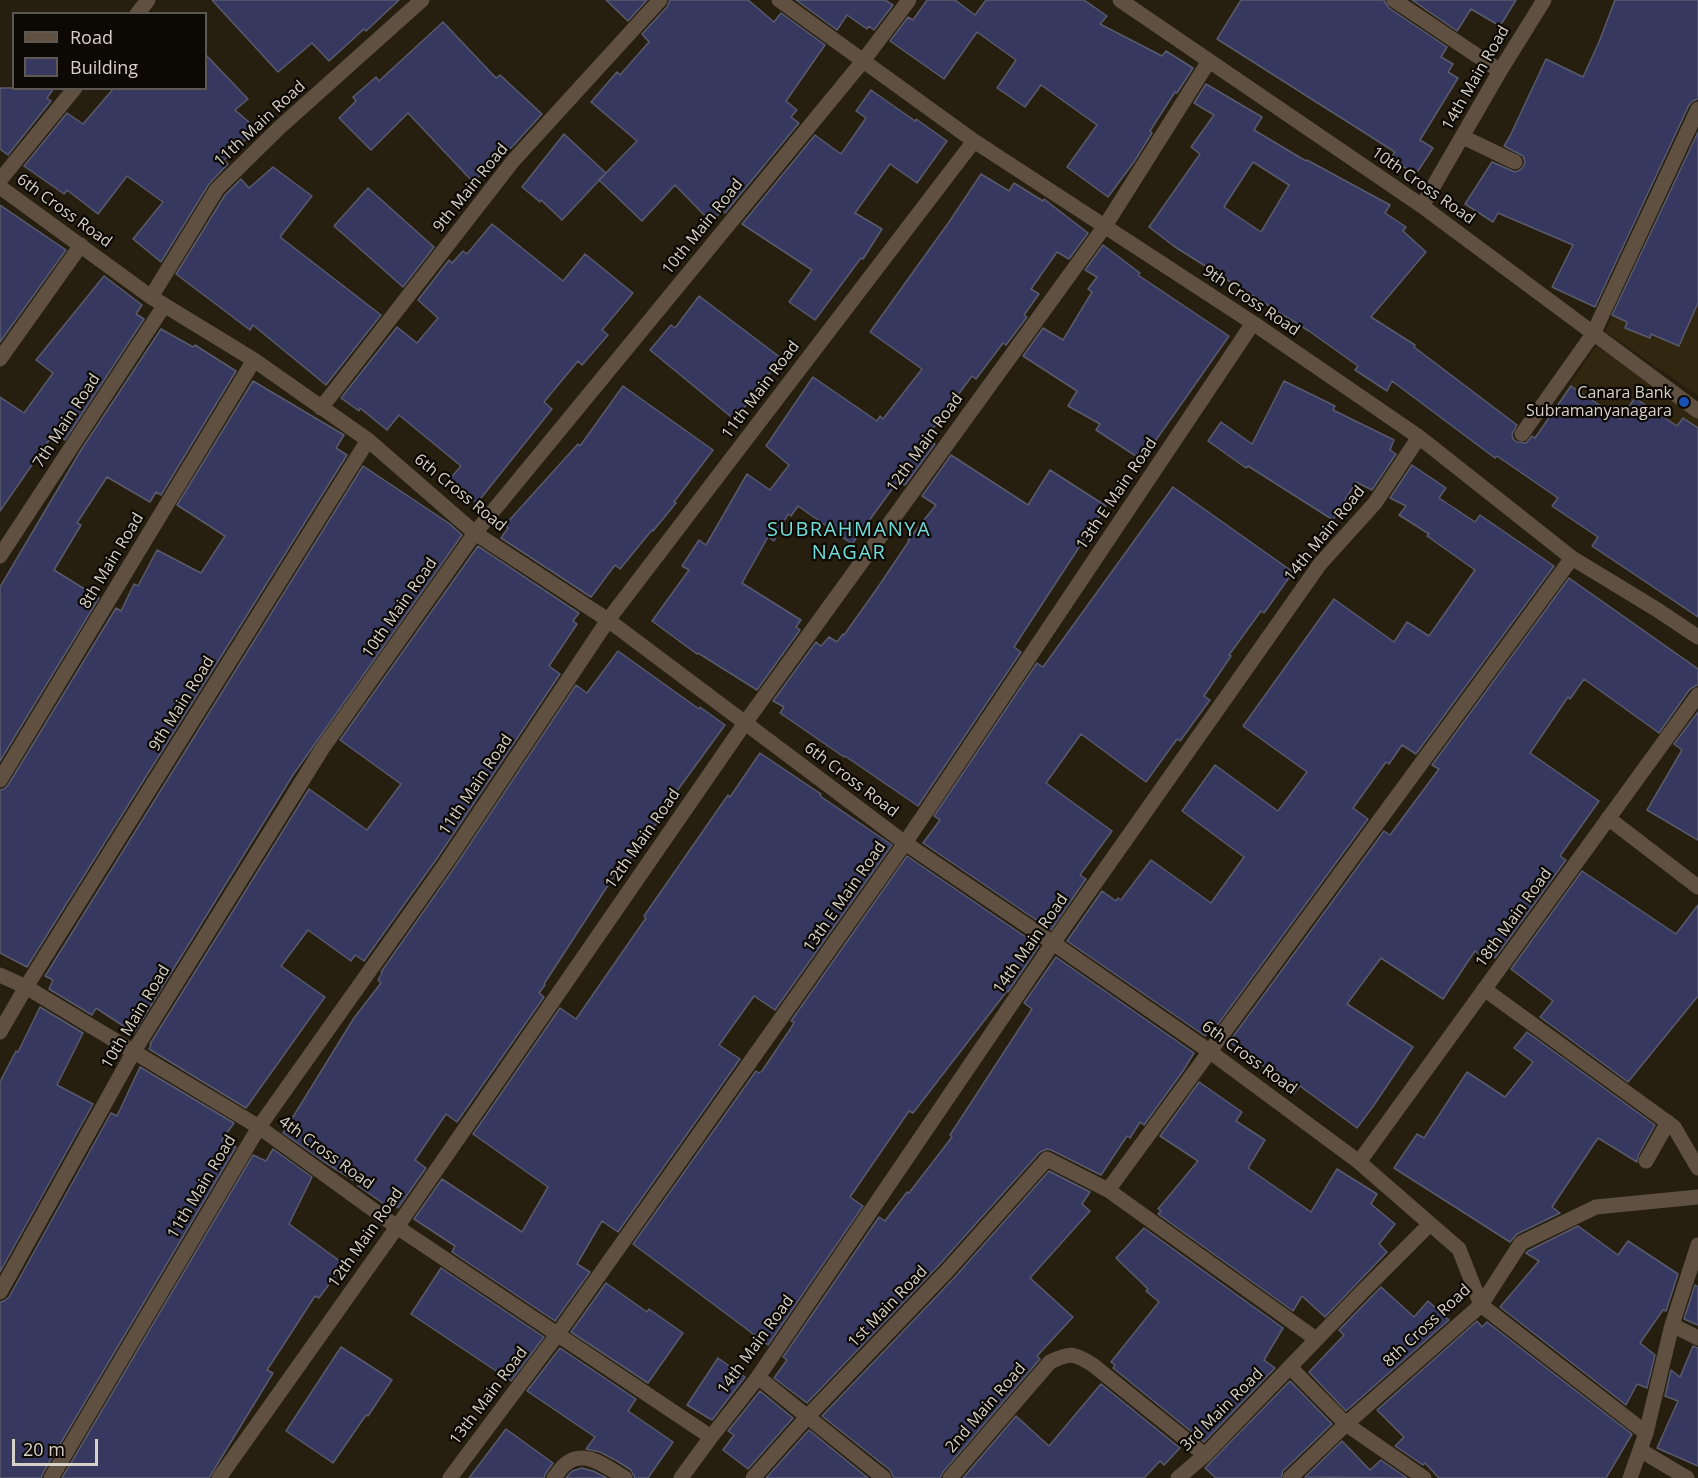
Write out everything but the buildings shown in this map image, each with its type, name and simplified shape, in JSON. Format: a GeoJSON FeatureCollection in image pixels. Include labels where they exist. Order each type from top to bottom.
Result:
{"type":"FeatureCollection","features":[{"type":"Feature","properties":{"kind":"street"},"geometry":{"type":"LineString","coordinates":[[138,12],[148,0]]}},
{"type":"Feature","properties":{"kind":"street","name":"11th Main Road"},"geometry":{"type":"LineString","coordinates":[[151,297],[217,189],[279,128],[422,0]]}},
{"type":"Feature","properties":{"kind":"street","name":"9th Main Road"},"geometry":{"type":"LineString","coordinates":[[321,408],[513,161],[660,0]]}},
{"type":"Feature","properties":{"kind":"street","name":"9th Cross Road"},"geometry":{"type":"LineString","coordinates":[[779,0],[974,141],[1253,323],[1419,437],[1572,558],[1698,637]]}},
{"type":"Feature","properties":{"kind":"street","name":"10th Main Road"},"geometry":{"type":"LineString","coordinates":[[0,1292],[134,1051],[322,748],[475,533],[863,61],[909,0]]}},
{"type":"Feature","properties":{"kind":"street","name":"10th Cross Road"},"geometry":{"type":"LineString","coordinates":[[1120,0],[1422,206],[1698,411]]}},
{"type":"Feature","properties":{"kind":"street"},"geometry":{"type":"LineString","coordinates":[[1394,0],[1500,71]]}},
{"type":"Feature","properties":{"kind":"street","name":"14th Main Road"},"geometry":{"type":"LineString","coordinates":[[1422,206],[1544,0]]}},
{"type":"Feature","properties":{"kind":"street","name":"12th Main Road"},"geometry":{"type":"LineString","coordinates":[[219,1478],[397,1227],[745,723],[1105,226],[1209,61]]}},
{"type":"Feature","properties":{"kind":"street"},"geometry":{"type":"LineString","coordinates":[[0,180],[73,90]]}},
{"type":"Feature","properties":{"kind":"street"},"geometry":{"type":"LineString","coordinates":[[1522,434],[1593,334],[1698,109]]}},
{"type":"Feature","properties":{"kind":"street"},"geometry":{"type":"LineString","coordinates":[[1463,137],[1515,162]]}},
{"type":"Feature","properties":{"kind":"street","name":"11th Main Road"},"geometry":{"type":"LineString","coordinates":[[51,1478],[259,1127],[446,863],[608,620],[974,141]]}},
{"type":"Feature","properties":{"kind":"street","name":"6th Cross Road"},"geometry":{"type":"LineString","coordinates":[[0,187],[164,306],[254,360],[368,440],[475,533],[608,620],[905,843],[1209,1051],[1359,1162],[1459,1249],[1481,1305]]}},
{"type":"Feature","properties":{"kind":"street"},"geometry":{"type":"LineString","coordinates":[[0,359],[81,245]]}},
{"type":"Feature","properties":{"kind":"street","name":"7th Main Road"},"geometry":{"type":"LineString","coordinates":[[0,556],[164,306]]}},
{"type":"Feature","properties":{"kind":"street","name":"13th E Main Road"},"geometry":{"type":"LineString","coordinates":[[557,1335],[905,843],[1253,323]]}},
{"type":"Feature","properties":{"kind":"street","name":"8th Main Road"},"geometry":{"type":"LineString","coordinates":[[0,780],[254,360]]}},
{"type":"Feature","properties":{"kind":"street","name":"14th Main Road"},"geometry":{"type":"LineString","coordinates":[[681,1478],[758,1377],[1053,943],[1320,564],[1375,503],[1419,437]]}},
{"type":"Feature","properties":{"kind":"street","name":"9th Main Road"},"geometry":{"type":"LineString","coordinates":[[0,1032],[368,440]]}},
{"type":"Feature","properties":{"kind":"street"},"geometry":{"type":"LineString","coordinates":[[1316,1339],[1108,1190],[1572,558]]}},
{"type":"Feature","properties":{"kind":"street","name":"18th Main Road"},"geometry":{"type":"LineString","coordinates":[[1359,1162],[1698,695]]}},
{"type":"Feature","properties":{"kind":"street"},"geometry":{"type":"LineString","coordinates":[[1608,818],[1698,887]]}},
{"type":"Feature","properties":{"kind":"street","name":"4th Cross Road"},"geometry":{"type":"LineString","coordinates":[[0,975],[26,987],[259,1127],[397,1227],[711,1437]]}},
{"type":"Feature","properties":{"kind":"street"},"geometry":{"type":"LineString","coordinates":[[1484,989],[1668,1122],[1674,1127],[1694,1161]]}},
{"type":"Feature","properties":{"kind":"street"},"geometry":{"type":"LineString","coordinates":[[1646,1161],[1668,1122]]}},
{"type":"Feature","properties":{"kind":"street"},"geometry":{"type":"LineString","coordinates":[[1694,1161],[1698,1137]]}},
{"type":"Feature","properties":{"kind":"street","name":"1st Main Road"},"geometry":{"type":"LineString","coordinates":[[753,1478],[808,1416],[947,1271],[1047,1159],[1108,1190]]}},
{"type":"Feature","properties":{"kind":"street","name":"8th Cross Road"},"geometry":{"type":"LineString","coordinates":[[1290,1478],[1346,1424],[1481,1305],[1521,1243],[1596,1207],[1698,1197]]}},
{"type":"Feature","properties":{"kind":"street","name":"3rd Main Road"},"geometry":{"type":"LineString","coordinates":[[1178,1478],[1205,1455],[1430,1224]]}},
{"type":"Feature","properties":{"kind":"street"},"geometry":{"type":"LineString","coordinates":[[1630,1478],[1646,1433],[1672,1325],[1698,1245]]}},
{"type":"Feature","properties":{"kind":"street"},"geometry":{"type":"LineString","coordinates":[[1481,1305],[1646,1433]]}},
{"type":"Feature","properties":{"kind":"street"},"geometry":{"type":"LineString","coordinates":[[1672,1325],[1698,1338]]}},
{"type":"Feature","properties":{"kind":"street","name":"13th Main Road"},"geometry":{"type":"LineString","coordinates":[[450,1478],[557,1335]]}},
{"type":"Feature","properties":{"kind":"street","name":"2nd Main Road"},"geometry":{"type":"LineString","coordinates":[[950,1478],[1050,1362],[1064,1355],[1079,1356],[1093,1365],[1205,1455]]}},
{"type":"Feature","properties":{"kind":"street"},"geometry":{"type":"LineString","coordinates":[[1290,1367],[1346,1424],[1424,1478]]}},
{"type":"Feature","properties":{"kind":"street"},"geometry":{"type":"LineString","coordinates":[[758,1377],[884,1478]]}},
{"type":"Feature","properties":{"kind":"street"},"geometry":{"type":"LineString","coordinates":[[1640,1450],[1687,1478]]}},
{"type":"Feature","properties":{"kind":"street"},"geometry":{"type":"LineString","coordinates":[[554,1478],[565,1463],[577,1458],[587,1458],[625,1478]]}},
{"type":"Feature","properties":{"kind":"shaded area"},"geometry":{"type":"Polygon","coordinates":[[[1651,235],[1698,253],[1698,396],[1605,331],[1651,235]]]}},
{"type":"Feature","properties":{"kind":"shaded area"},"geometry":{"type":"Polygon","coordinates":[[[1596,346],[1698,416],[1698,516],[1549,414],[1596,346]]]}},
{"type":"Feature","properties":{"kind":"place","name":"Canara Bank Subramanyanagara"},"geometry":{"type":"Point","coordinates":[1684,402]}},
{"type":"Feature","properties":{"kind":"district","name":"SUBRAHMANYA NAGAR"},"geometry":{"type":"Point","coordinates":[849,542]}}]}
